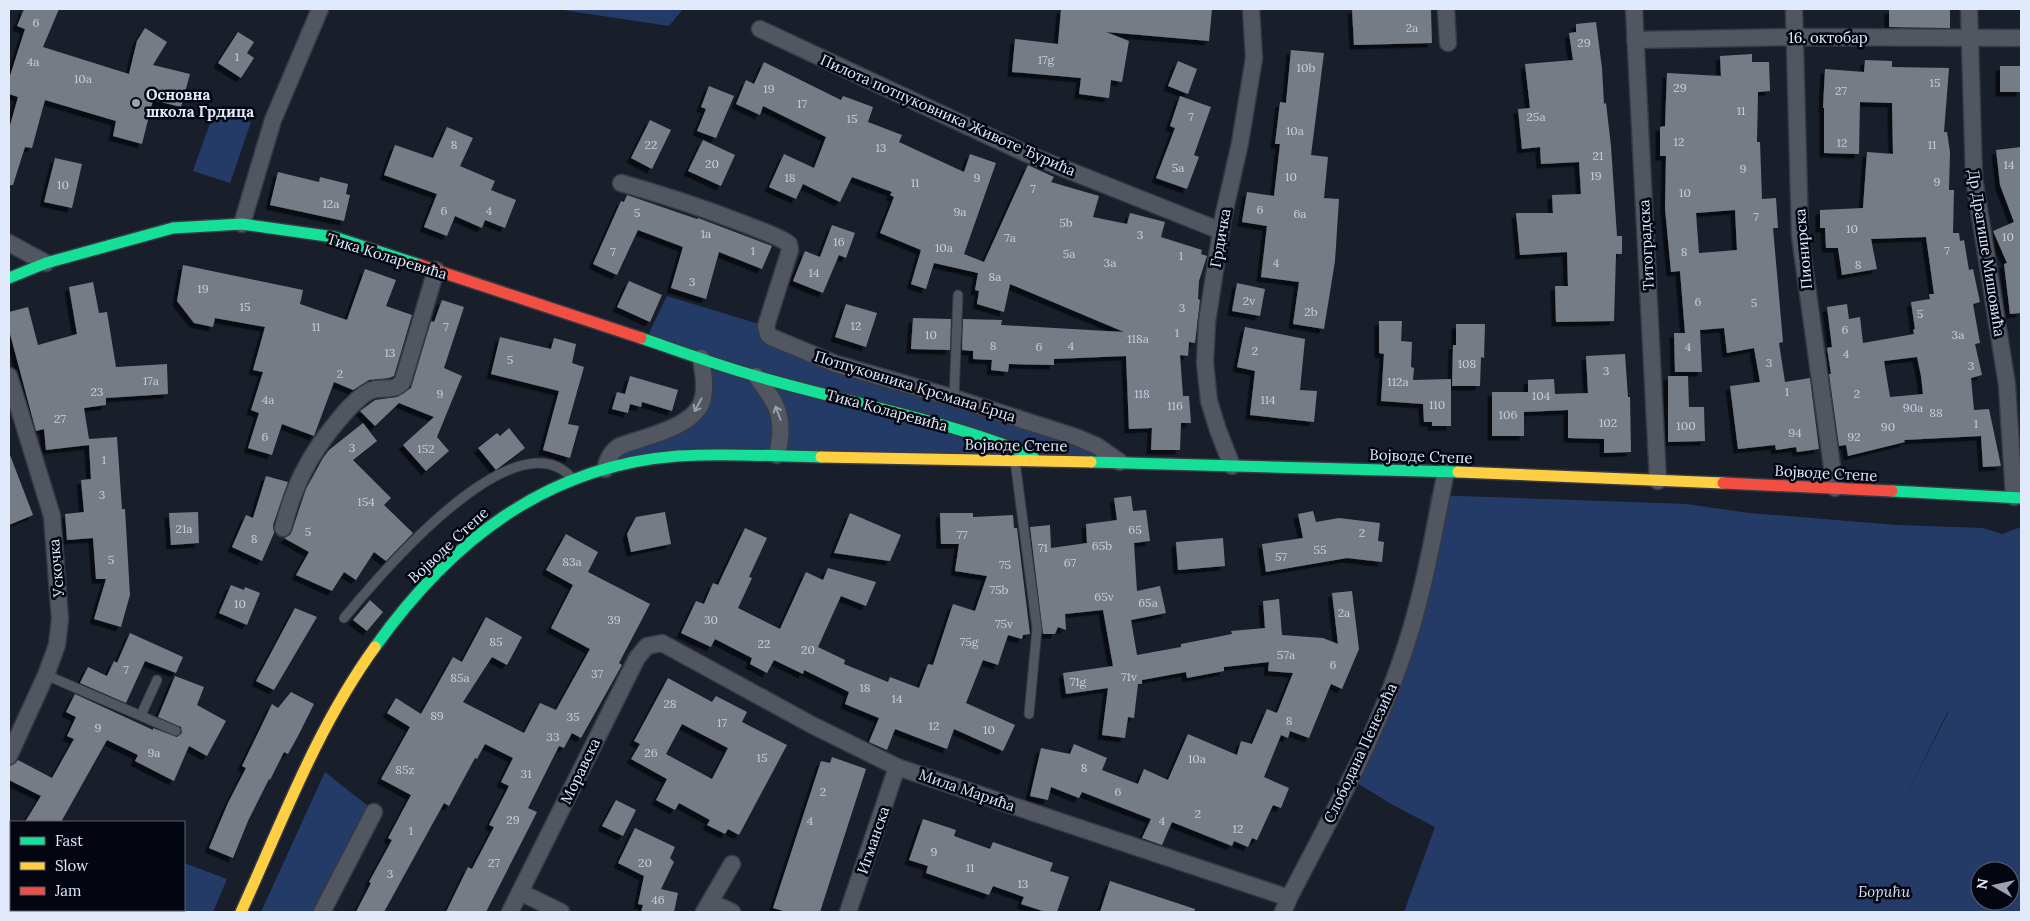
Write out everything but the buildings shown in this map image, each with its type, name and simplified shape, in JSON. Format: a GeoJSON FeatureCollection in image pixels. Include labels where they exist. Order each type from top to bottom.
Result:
{"type":"FeatureCollection","features":[{"type":"Feature","properties":{"kind":"street"},"geometry":{"type":"LineString","coordinates":[[242,224],[273,120],[320,9]]}},
{"type":"Feature","properties":{"kind":"street","name":"Грдичка"},"geometry":{"type":"LineString","coordinates":[[1232,466],[1213,416],[1205,363],[1207,322],[1221,231],[1240,143],[1254,58],[1251,9]]}},
{"type":"Feature","properties":{"kind":"street"},"geometry":{"type":"LineString","coordinates":[[1446,9],[1448,43]]}},
{"type":"Feature","properties":{"kind":"street","name":"Титоградска"},"geometry":{"type":"LineString","coordinates":[[1634,9],[1658,481]]}},
{"type":"Feature","properties":{"kind":"street","name":"Пионирска"},"geometry":{"type":"LineString","coordinates":[[1794,9],[1802,256],[1835,488]]}},
{"type":"Feature","properties":{"kind":"street","name":"Др Драгише Мишовића"},"geometry":{"type":"LineString","coordinates":[[1969,9],[1974,178],[2007,385],[2018,498]]}},
{"type":"Feature","properties":{"kind":"street","name":"Пилота потпуковника Животе Ђурића"},"geometry":{"type":"LineString","coordinates":[[760,29],[1025,153],[1221,231]]}},
{"type":"Feature","properties":{"kind":"street","name":"16. октобар"},"geometry":{"type":"LineString","coordinates":[[1635,40],[2021,38]]}},
{"type":"Feature","properties":{"kind":"street","name":"Потпуковника Крсмана Ерца"},"geometry":{"type":"LineString","coordinates":[[621,183],[737,221],[782,239],[789,244],[790,250],[766,326],[771,337],[836,364],[954,398],[1076,437],[1098,446],[1121,462]]}},
{"type":"Feature","properties":{"kind":"street","name":"Тика Коларевића"},"geometry":{"type":"LineString","coordinates":[[9,278],[46,263],[173,228],[242,224],[334,237],[756,376],[939,423],[999,442],[1044,461]]}},
{"type":"Feature","properties":{"kind":"street"},"geometry":{"type":"LineString","coordinates":[[9,243],[46,263]]}},
{"type":"Feature","properties":{"kind":"street"},"geometry":{"type":"LineString","coordinates":[[283,528],[299,478],[310,457],[331,429],[364,394],[377,388],[392,389],[398,387],[403,381],[436,270]]}},
{"type":"Feature","properties":{"kind":"street"},"geometry":{"type":"LineString","coordinates":[[605,469],[608,459],[620,446],[670,428],[696,411],[701,403],[704,384],[701,358]]}},
{"type":"Feature","properties":{"kind":"street","name":"Ускочка"},"geometry":{"type":"LineString","coordinates":[[9,376],[52,516],[60,619],[57,646],[46,675],[9,756]]}},
{"type":"Feature","properties":{"kind":"street"},"geometry":{"type":"LineString","coordinates":[[756,376],[767,391],[780,417],[781,435],[777,455]]}},
{"type":"Feature","properties":{"kind":"street","name":"Војводе Степе"},"geometry":{"type":"LineString","coordinates":[[241,912],[319,744],[354,678],[388,628],[432,578],[488,526],[515,507],[574,480],[633,462],[670,456],[777,455],[1121,462],[1446,471],[2018,498]]}},
{"type":"Feature","properties":{"kind":"street","name":"Слободана Пенезића"},"geometry":{"type":"LineString","coordinates":[[1286,905],[1366,746],[1400,665],[1428,563],[1446,471]]}},
{"type":"Feature","properties":{"kind":"street","name":"Мила Марића"},"geometry":{"type":"LineString","coordinates":[[662,643],[812,725],[897,767],[1286,905]]}},
{"type":"Feature","properties":{"kind":"street","name":"Моравска"},"geometry":{"type":"LineString","coordinates":[[510,912],[637,658],[647,646],[662,643]]}},
{"type":"Feature","properties":{"kind":"street","name":"Игманска"},"geometry":{"type":"LineString","coordinates":[[848,912],[897,767]]}},
{"type":"Feature","properties":{"kind":"street"},"geometry":{"type":"LineString","coordinates":[[322,912],[374,812]]}},
{"type":"Feature","properties":{"kind":"street"},"geometry":{"type":"LineString","coordinates":[[732,864],[707,907],[732,912]]}},
{"type":"Feature","properties":{"kind":"street"},"geometry":{"type":"LineString","coordinates":[[520,892],[561,912]]}},
{"type":"Feature","properties":{"kind":"lane"},"geometry":{"type":"LineString","coordinates":[[954,398],[958,295]]}},
{"type":"Feature","properties":{"kind":"lane"},"geometry":{"type":"LineString","coordinates":[[1015,461],[1036,629],[1029,714]]}},
{"type":"Feature","properties":{"kind":"lane"},"geometry":{"type":"LineString","coordinates":[[344,618],[406,547],[450,508],[481,485],[510,469],[532,463],[564,468],[574,480]]}},
{"type":"Feature","properties":{"kind":"lane"},"geometry":{"type":"LineString","coordinates":[[46,675],[176,731]]}},
{"type":"Feature","properties":{"kind":"lane"},"geometry":{"type":"LineString","coordinates":[[141,715],[157,680]]}},
{"type":"Feature","properties":{"kind":"green space"},"geometry":{"type":"Polygon","coordinates":[[[556,9],[683,9],[669,26],[556,9]]]}},
{"type":"Feature","properties":{"kind":"green space"},"geometry":{"type":"Polygon","coordinates":[[[215,109],[251,122],[230,183],[193,171],[215,109]]]}},
{"type":"Feature","properties":{"kind":"green space"},"geometry":{"type":"Polygon","coordinates":[[[667,296],[766,326],[768,334],[954,398],[1121,462],[608,459],[696,411],[701,358],[646,339],[667,296]]]}},
{"type":"Feature","properties":{"kind":"green space","name":"Борићи"},"geometry":{"type":"Polygon","coordinates":[[[1431,495],[1686,504],[1749,513],[1897,525],[1983,528],[2002,534],[2021,527],[2021,912],[1404,912],[1435,827],[1393,805],[1344,775],[1388,671],[1406,618],[1420,563],[1431,495]],[[1947,713],[1904,800],[1948,713],[1947,713]]]}},
{"type":"Feature","properties":{"kind":"green space"},"geometry":{"type":"Polygon","coordinates":[[[325,772],[373,810],[321,912],[261,912],[325,772]]]}},
{"type":"Feature","properties":{"kind":"green space"},"geometry":{"type":"Polygon","coordinates":[[[185,863],[227,879],[213,912],[10,912],[185,911],[185,863]]]}},
{"type":"Feature","properties":{"kind":"traffic: fast"},"geometry":{"type":"LineString","coordinates":[[9,278],[46,263],[173,228],[242,224],[334,237],[420,265]]}},
{"type":"Feature","properties":{"kind":"traffic: fast"},"geometry":{"type":"LineString","coordinates":[[641,338],[712,363],[791,386],[931,422],[999,443],[1033,456]]}},
{"type":"Feature","properties":{"kind":"traffic: fast"},"geometry":{"type":"LineString","coordinates":[[375,647],[404,609],[435,574],[469,543],[505,516],[543,493],[585,475],[630,463],[678,456],[821,457]]}},
{"type":"Feature","properties":{"kind":"traffic: fast"},"geometry":{"type":"LineString","coordinates":[[1091,462],[1458,472]]}},
{"type":"Feature","properties":{"kind":"traffic: fast"},"geometry":{"type":"LineString","coordinates":[[1892,491],[2021,498]]}},
{"type":"Feature","properties":{"kind":"traffic: slow"},"geometry":{"type":"LineString","coordinates":[[821,457],[1091,462]]}},
{"type":"Feature","properties":{"kind":"traffic: slow"},"geometry":{"type":"LineString","coordinates":[[1458,472],[1723,483]]}},
{"type":"Feature","properties":{"kind":"traffic: slow"},"geometry":{"type":"LineString","coordinates":[[241,912],[318,742],[354,678],[375,647]]}},
{"type":"Feature","properties":{"kind":"traffic: jam"},"geometry":{"type":"LineString","coordinates":[[420,265],[641,338]]}},
{"type":"Feature","properties":{"kind":"traffic: jam"},"geometry":{"type":"LineString","coordinates":[[1723,483],[1892,491]]}},
{"type":"Feature","properties":{"kind":"place","name":"Основна школа Грдица"},"geometry":{"type":"Point","coordinates":[136,103]}}]}
